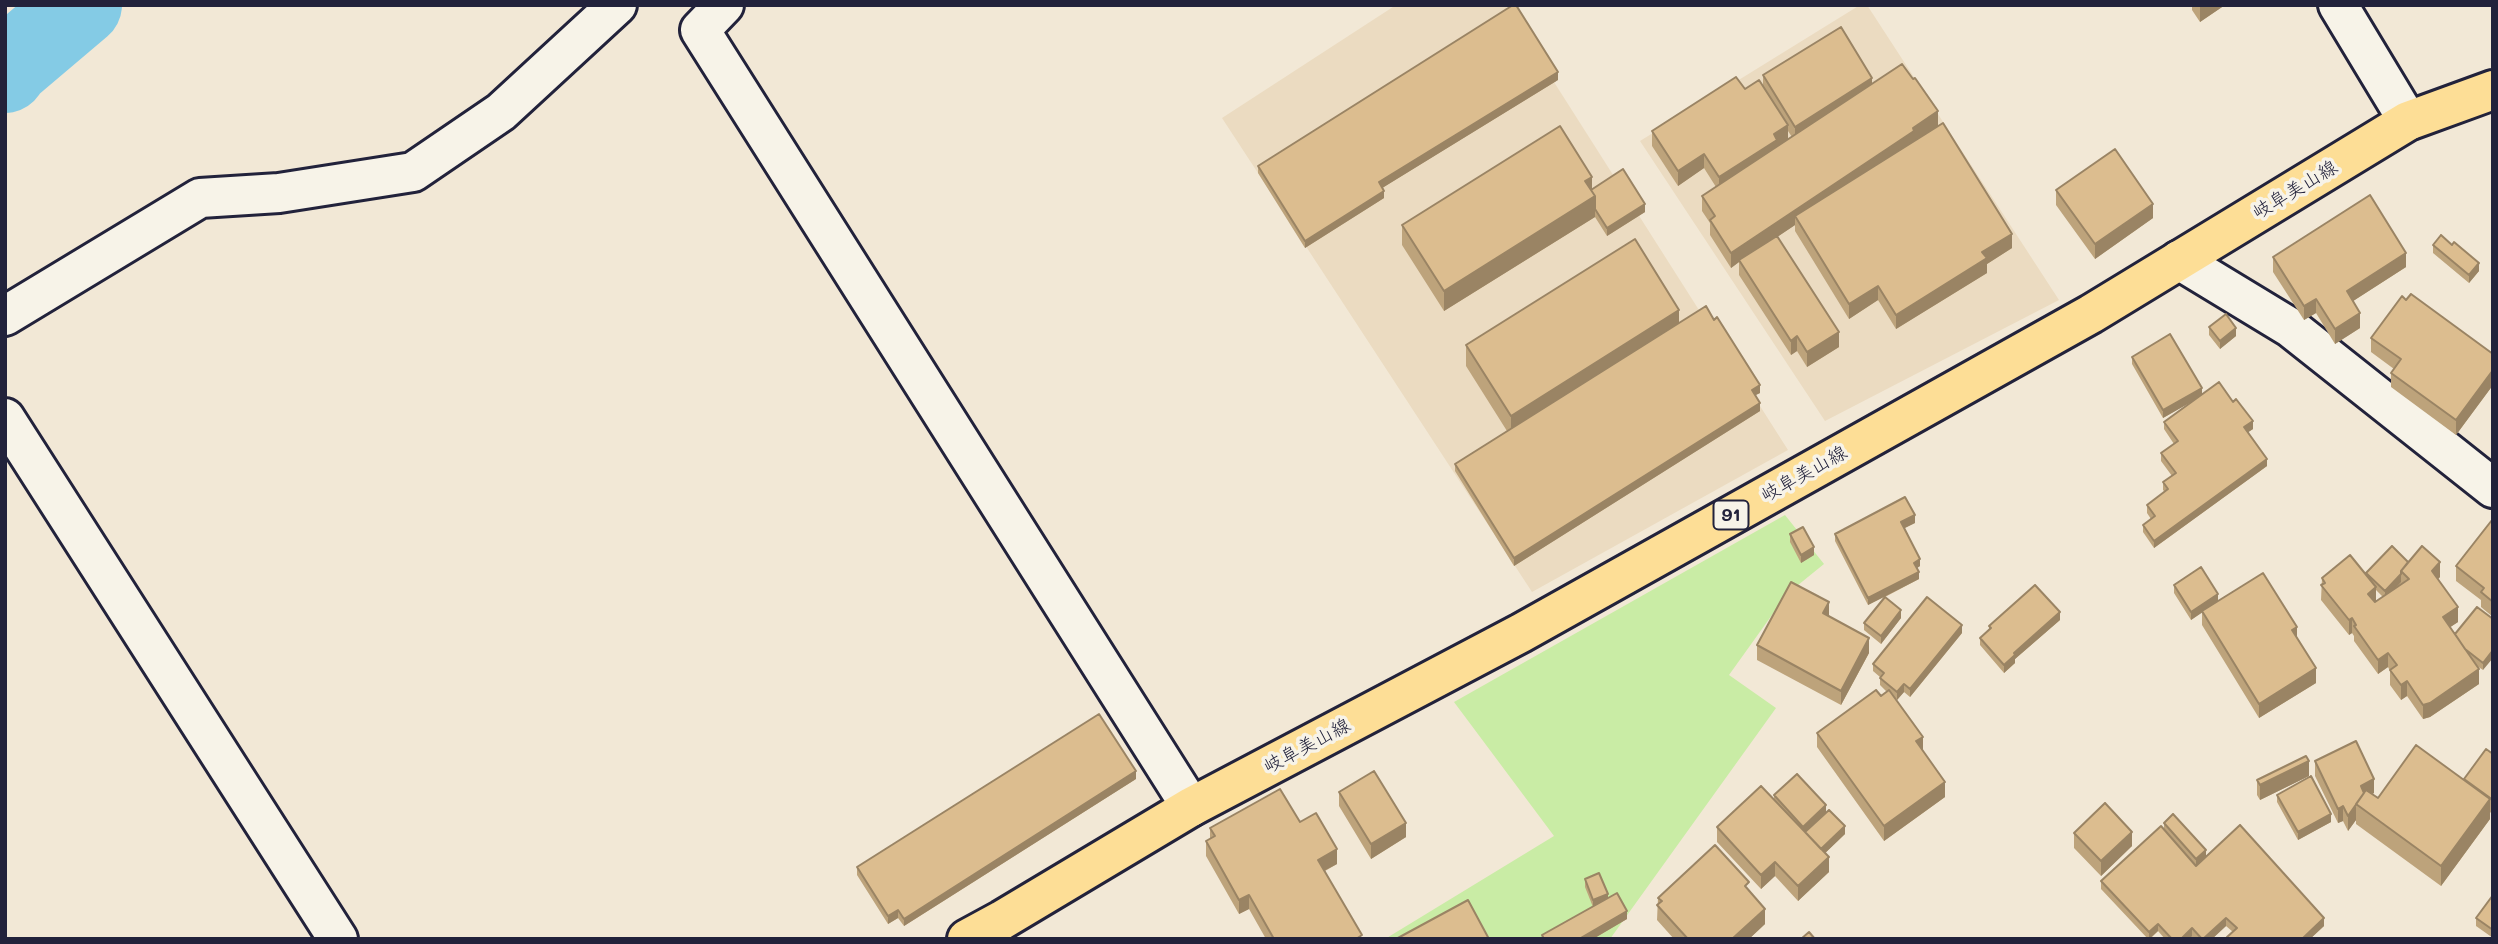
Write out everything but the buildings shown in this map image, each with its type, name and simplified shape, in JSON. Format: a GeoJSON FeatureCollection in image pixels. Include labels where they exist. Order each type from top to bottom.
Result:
{"type":"FeatureCollection","features":[{"type":"Feature","properties":{"kind":"main road","name":"岐阜美山線"},"geometry":{"type":"LineString","coordinates":[[967,939],[1191,807],[1532,626],[2091,314],[2408,121],[2493,90]]}},
{"type":"Feature","properties":{"kind":"street"},"geometry":{"type":"LineString","coordinates":[[5,316],[200,198],[279,193],[413,172],[501,112],[617,5]]}},
{"type":"Feature","properties":{"kind":"street"},"geometry":{"type":"LineString","coordinates":[[724,5],[700,30],[1191,807]]}},
{"type":"Feature","properties":{"kind":"street"},"geometry":{"type":"LineString","coordinates":[[2338,5],[2408,121]]}},
{"type":"Feature","properties":{"kind":"street"},"geometry":{"type":"LineString","coordinates":[[2179,260],[2291,328],[2493,488]]}},
{"type":"Feature","properties":{"kind":"street"},"geometry":{"type":"LineString","coordinates":[[5,418],[338,939]]}},
{"type":"Feature","properties":{"kind":"shaded area"},"geometry":{"type":"Polygon","coordinates":[[[1396,5],[1505,5],[1788,450],[1532,592],[1222,118],[1396,5]]]}},
{"type":"Feature","properties":{"kind":"shaded area"},"geometry":{"type":"Polygon","coordinates":[[[1860,5],[1867,5],[2059,300],[1825,421],[1640,141],[1860,5]]]}},
{"type":"Feature","properties":{"kind":"green space"},"geometry":{"type":"Polygon","coordinates":[[[1785,515],[1824,564],[1787,594],[1729,675],[1776,708],[1610,939],[1385,939],[1554,836],[1454,702],[1785,515]]]}},
{"type":"Feature","properties":{"kind":"waterway"},"geometry":{"type":"LineString","coordinates":[[5,72],[81,5]]}}]}
